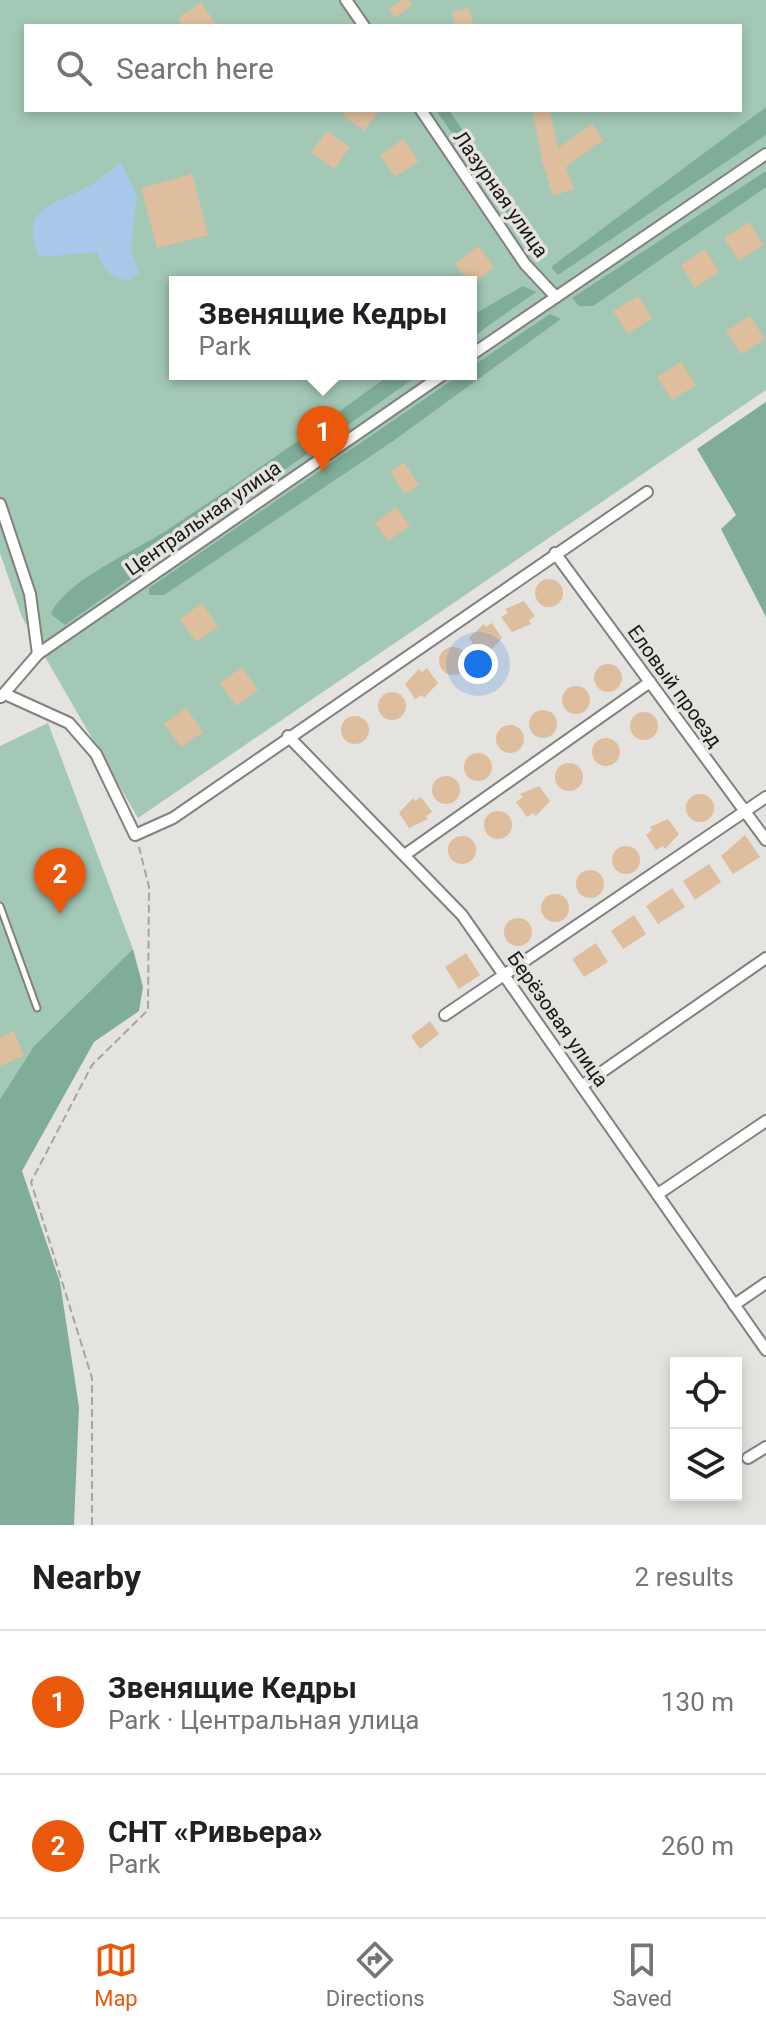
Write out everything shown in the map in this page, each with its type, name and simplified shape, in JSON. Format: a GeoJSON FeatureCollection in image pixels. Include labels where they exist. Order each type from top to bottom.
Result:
{"type":"FeatureCollection","features":[{"type":"Feature","properties":{"kind":"street"},"geometry":{"type":"LineString","coordinates":[[346,0],[363,24]]}},
{"type":"Feature","properties":{"kind":"street","name":"Лазурная улица"},"geometry":{"type":"LineString","coordinates":[[422,112],[525,264],[556,297]]}},
{"type":"Feature","properties":{"kind":"street"},"geometry":{"type":"LineString","coordinates":[[477,351],[766,154]]}},
{"type":"Feature","properties":{"kind":"street","name":"Центральная улица"},"geometry":{"type":"LineString","coordinates":[[2,696],[38,654],[435,380]]}},
{"type":"Feature","properties":{"kind":"street"},"geometry":{"type":"LineString","coordinates":[[2,696],[69,723],[96,754],[135,835],[173,818],[647,492]]}},
{"type":"Feature","properties":{"kind":"street"},"geometry":{"type":"LineString","coordinates":[[0,504],[30,594],[38,654]]}},
{"type":"Feature","properties":{"kind":"street","name":"Еловый проезд"},"geometry":{"type":"LineString","coordinates":[[555,553],[766,840]]}},
{"type":"Feature","properties":{"kind":"street"},"geometry":{"type":"LineString","coordinates":[[406,854],[650,682]]}},
{"type":"Feature","properties":{"kind":"street","name":"Берёзовая улица"},"geometry":{"type":"LineString","coordinates":[[288,736],[462,915],[766,1350]]}},
{"type":"Feature","properties":{"kind":"street"},"geometry":{"type":"LineString","coordinates":[[445,1015],[766,797]]}},
{"type":"Feature","properties":{"kind":"street"},"geometry":{"type":"LineString","coordinates":[[583,1085],[766,958]]}},
{"type":"Feature","properties":{"kind":"street"},"geometry":{"type":"LineString","coordinates":[[658,1194],[766,1121]]}},
{"type":"Feature","properties":{"kind":"street"},"geometry":{"type":"LineString","coordinates":[[734,1305],[766,1283]]}},
{"type":"Feature","properties":{"kind":"street"},"geometry":{"type":"LineString","coordinates":[[748,1458],[766,1447]]}},
{"type":"Feature","properties":{"kind":"lane"},"geometry":{"type":"LineString","coordinates":[[0,906],[37,1008]]}},
{"type":"Feature","properties":{"kind":"path"},"geometry":{"type":"LineString","coordinates":[[92,1525],[92,1378],[31,1182],[92,1065],[148,1010],[149,887],[135,835]]}},
{"type":"Feature","properties":{"kind":"green space"},"geometry":{"type":"Polygon","coordinates":[[[0,0],[766,0],[766,390],[138,818],[22,617],[0,553],[0,0]]]}},
{"type":"Feature","properties":{"kind":"green space"},"geometry":{"type":"Polygon","coordinates":[[[766,107],[766,135],[558,275],[551,267],[766,107]]]}},
{"type":"Feature","properties":{"kind":"green space"},"geometry":{"type":"Polygon","coordinates":[[[437,112],[450,112],[538,243],[540,261],[437,112]]]}},
{"type":"Feature","properties":{"kind":"green space"},"geometry":{"type":"Polygon","coordinates":[[[766,171],[766,187],[593,306],[579,306],[572,298],[766,171]]]}},
{"type":"Feature","properties":{"kind":"green space"},"geometry":{"type":"Polygon","coordinates":[[[523,286],[536,292],[477,334],[477,313],[523,286]]]}},
{"type":"Feature","properties":{"kind":"green space"},"geometry":{"type":"Polygon","coordinates":[[[550,314],[561,319],[477,380],[477,363],[550,314]]]}},
{"type":"Feature","properties":{"kind":"green space"},"geometry":{"type":"Polygon","coordinates":[[[383,380],[412,380],[65,625],[51,614],[70,590],[85,579],[164,532],[383,380]]]}},
{"type":"Feature","properties":{"kind":"green space"},"geometry":{"type":"Polygon","coordinates":[[[452,380],[477,380],[393,441],[164,595],[149,595],[149,588],[452,380]]]}},
{"type":"Feature","properties":{"kind":"green space"},"geometry":{"type":"Polygon","coordinates":[[[766,402],[766,617],[721,529],[736,515],[697,449],[766,402]]]}},
{"type":"Feature","properties":{"kind":"green space"},"geometry":{"type":"Polygon","coordinates":[[[48,723],[133,949],[34,1046],[0,1099],[0,746],[48,723]]]}},
{"type":"Feature","properties":{"kind":"green space"},"geometry":{"type":"Polygon","coordinates":[[[133,949],[143,987],[139,1011],[94,1042],[22,1171],[60,1282],[79,1407],[74,1525],[0,1525],[0,1099],[34,1046],[133,949]]]}},
{"type":"Feature","properties":{"kind":"water"},"geometry":{"type":"Polygon","coordinates":[[[121,162],[137,196],[131,250],[139,273],[128,280],[116,277],[105,268],[97,252],[40,257],[34,240],[36,217],[54,203],[91,185],[121,162]]]}},
{"type":"Feature","properties":{"kind":"building"},"geometry":{"type":"Polygon","coordinates":[[[401,0],[408,0],[412,5],[395,18],[389,9],[401,0]]]}},
{"type":"Feature","properties":{"kind":"building"},"geometry":{"type":"Polygon","coordinates":[[[201,2],[216,24],[182,24],[178,18],[201,2]]]}},
{"type":"Feature","properties":{"kind":"building"},"geometry":{"type":"Polygon","coordinates":[[[469,8],[473,24],[455,24],[452,12],[469,8]]]}},
{"type":"Feature","properties":{"kind":"building"},"geometry":{"type":"Polygon","coordinates":[[[344,112],[378,112],[364,131],[342,115],[344,112]]]}},
{"type":"Feature","properties":{"kind":"building"},"geometry":{"type":"Polygon","coordinates":[[[550,112],[558,148],[592,124],[603,140],[566,167],[574,189],[553,196],[542,161],[533,113],[550,112]]]}},
{"type":"Feature","properties":{"kind":"building"},"geometry":{"type":"Polygon","coordinates":[[[327,131],[350,147],[334,169],[311,152],[327,131]]]}},
{"type":"Feature","properties":{"kind":"building"},"geometry":{"type":"Polygon","coordinates":[[[403,139],[419,161],[395,177],[380,155],[403,139]]]}},
{"type":"Feature","properties":{"kind":"building"},"geometry":{"type":"Polygon","coordinates":[[[192,174],[208,235],[157,248],[141,188],[192,174]]]}},
{"type":"Feature","properties":{"kind":"building"},"geometry":{"type":"Polygon","coordinates":[[[749,222],[763,245],[739,261],[724,238],[749,222]]]}},
{"type":"Feature","properties":{"kind":"building"},"geometry":{"type":"Polygon","coordinates":[[[478,246],[494,267],[477,280],[477,276],[464,276],[455,264],[478,246]]]}},
{"type":"Feature","properties":{"kind":"building"},"geometry":{"type":"Polygon","coordinates":[[[705,249],[719,272],[695,288],[681,265],[705,249]]]}},
{"type":"Feature","properties":{"kind":"building"},"geometry":{"type":"Polygon","coordinates":[[[638,296],[652,318],[628,334],[613,311],[638,296]]]}},
{"type":"Feature","properties":{"kind":"building"},"geometry":{"type":"Polygon","coordinates":[[[750,316],[765,339],[741,354],[726,331],[750,316]]]}},
{"type":"Feature","properties":{"kind":"building"},"geometry":{"type":"Polygon","coordinates":[[[681,362],[696,385],[672,400],[657,377],[681,362]]]}},
{"type":"Feature","properties":{"kind":"building"},"geometry":{"type":"Polygon","coordinates":[[[404,462],[419,485],[405,494],[390,472],[404,462]]]}},
{"type":"Feature","properties":{"kind":"building"},"geometry":{"type":"Polygon","coordinates":[[[396,507],[410,526],[388,541],[375,523],[396,507]]]}},
{"type":"Feature","properties":{"kind":"building"},"geometry":{"type":"Polygon","coordinates":[[[549,579],[559,583],[563,593],[559,603],[549,607],[539,603],[535,593],[539,583],[549,579]]]}},
{"type":"Feature","properties":{"kind":"building"},"geometry":{"type":"Polygon","coordinates":[[[524,601],[535,616],[529,620],[531,624],[512,632],[501,617],[508,613],[505,609],[524,601]]]}},
{"type":"Feature","properties":{"kind":"building"},"geometry":{"type":"Polygon","coordinates":[[[202,603],[218,627],[196,642],[180,619],[202,603]]]}},
{"type":"Feature","properties":{"kind":"building"},"geometry":{"type":"Polygon","coordinates":[[[492,623],[502,638],[488,653],[486,650],[480,654],[469,638],[484,624],[486,627],[492,623]]]}},
{"type":"Feature","properties":{"kind":"building"},"geometry":{"type":"Polygon","coordinates":[[[453,647],[463,651],[467,661],[463,671],[453,675],[443,671],[439,661],[443,651],[453,647]]]}},
{"type":"Feature","properties":{"kind":"building"},"geometry":{"type":"Polygon","coordinates":[[[608,664],[618,668],[622,678],[618,688],[608,692],[598,688],[594,678],[598,668],[608,664]]]}},
{"type":"Feature","properties":{"kind":"building"},"geometry":{"type":"Polygon","coordinates":[[[242,667],[258,690],[236,706],[220,683],[242,667]]]}},
{"type":"Feature","properties":{"kind":"building"},"geometry":{"type":"Polygon","coordinates":[[[427,668],[438,683],[424,698],[422,695],[415,699],[405,684],[419,669],[422,672],[427,668]]]}},
{"type":"Feature","properties":{"kind":"building"},"geometry":{"type":"Polygon","coordinates":[[[576,686],[586,690],[590,700],[586,710],[576,714],[566,710],[562,700],[566,690],[576,686]]]}},
{"type":"Feature","properties":{"kind":"building"},"geometry":{"type":"Polygon","coordinates":[[[392,692],[402,696],[406,706],[402,716],[392,720],[382,716],[378,706],[382,696],[392,692]]]}},
{"type":"Feature","properties":{"kind":"building"},"geometry":{"type":"Polygon","coordinates":[[[186,708],[203,732],[181,747],[164,724],[186,708]]]}},
{"type":"Feature","properties":{"kind":"building"},"geometry":{"type":"Polygon","coordinates":[[[543,710],[553,714],[557,724],[553,734],[543,738],[533,734],[529,724],[533,714],[543,710]]]}},
{"type":"Feature","properties":{"kind":"building"},"geometry":{"type":"Polygon","coordinates":[[[644,712],[654,716],[658,726],[654,736],[644,740],[634,736],[630,726],[634,716],[644,712]]]}},
{"type":"Feature","properties":{"kind":"building"},"geometry":{"type":"Polygon","coordinates":[[[355,716],[365,720],[369,730],[365,740],[355,744],[345,740],[341,730],[345,720],[355,716]]]}},
{"type":"Feature","properties":{"kind":"building"},"geometry":{"type":"Polygon","coordinates":[[[510,725],[520,729],[524,739],[520,749],[510,753],[500,749],[496,739],[500,729],[510,725]]]}},
{"type":"Feature","properties":{"kind":"building"},"geometry":{"type":"Polygon","coordinates":[[[606,738],[616,742],[620,752],[616,762],[606,766],[596,762],[592,752],[596,742],[606,738]]]}},
{"type":"Feature","properties":{"kind":"building"},"geometry":{"type":"Polygon","coordinates":[[[478,753],[488,757],[492,767],[488,777],[478,781],[468,777],[464,767],[468,757],[478,753]]]}},
{"type":"Feature","properties":{"kind":"building"},"geometry":{"type":"Polygon","coordinates":[[[569,763],[579,767],[583,777],[579,787],[569,791],[559,787],[555,777],[559,767],[569,763]]]}},
{"type":"Feature","properties":{"kind":"building"},"geometry":{"type":"Polygon","coordinates":[[[446,776],[456,780],[460,790],[456,800],[446,804],[436,800],[432,790],[436,780],[446,776]]]}},
{"type":"Feature","properties":{"kind":"building"},"geometry":{"type":"Polygon","coordinates":[[[539,786],[550,801],[536,816],[533,813],[527,817],[516,802],[523,797],[520,794],[539,786]]]}},
{"type":"Feature","properties":{"kind":"building"},"geometry":{"type":"Polygon","coordinates":[[[700,794],[710,798],[714,808],[710,818],[700,822],[690,818],[686,808],[690,798],[700,794]]]}},
{"type":"Feature","properties":{"kind":"building"},"geometry":{"type":"Polygon","coordinates":[[[421,797],[432,812],[426,816],[428,819],[409,828],[399,813],[413,798],[415,801],[421,797]]]}},
{"type":"Feature","properties":{"kind":"building"},"geometry":{"type":"Polygon","coordinates":[[[498,811],[508,815],[512,825],[508,835],[498,839],[488,835],[484,825],[488,815],[498,811]]]}},
{"type":"Feature","properties":{"kind":"building"},"geometry":{"type":"Polygon","coordinates":[[[668,819],[679,834],[665,849],[663,846],[656,850],[646,835],[652,830],[650,827],[668,819]]]}},
{"type":"Feature","properties":{"kind":"building"},"geometry":{"type":"Polygon","coordinates":[[[745,835],[760,857],[733,874],[721,856],[745,835]]]}},
{"type":"Feature","properties":{"kind":"building"},"geometry":{"type":"Polygon","coordinates":[[[462,836],[472,840],[476,850],[472,860],[462,864],[452,860],[448,850],[452,840],[462,836]]]}},
{"type":"Feature","properties":{"kind":"building"},"geometry":{"type":"Polygon","coordinates":[[[626,846],[636,850],[640,860],[636,870],[626,874],[616,870],[612,860],[616,850],[626,846]]]}},
{"type":"Feature","properties":{"kind":"building"},"geometry":{"type":"Polygon","coordinates":[[[709,864],[721,882],[695,900],[683,881],[709,864]]]}},
{"type":"Feature","properties":{"kind":"building"},"geometry":{"type":"Polygon","coordinates":[[[590,870],[600,874],[604,884],[600,894],[590,898],[580,894],[576,884],[580,874],[590,870]]]}},
{"type":"Feature","properties":{"kind":"building"},"geometry":{"type":"Polygon","coordinates":[[[672,888],[685,907],[658,924],[646,906],[672,888]]]}},
{"type":"Feature","properties":{"kind":"building"},"geometry":{"type":"Polygon","coordinates":[[[555,894],[565,898],[569,908],[565,918],[555,922],[545,918],[541,908],[545,898],[555,894]]]}},
{"type":"Feature","properties":{"kind":"building"},"geometry":{"type":"Polygon","coordinates":[[[634,915],[646,934],[623,949],[611,931],[634,915]]]}},
{"type":"Feature","properties":{"kind":"building"},"geometry":{"type":"Polygon","coordinates":[[[518,918],[528,922],[532,932],[528,942],[518,946],[508,942],[504,932],[508,922],[518,918]]]}},
{"type":"Feature","properties":{"kind":"building"},"geometry":{"type":"Polygon","coordinates":[[[596,943],[608,962],[584,977],[572,959],[596,943]]]}},
{"type":"Feature","properties":{"kind":"building"},"geometry":{"type":"Polygon","coordinates":[[[466,953],[480,975],[459,989],[445,967],[466,953]]]}},
{"type":"Feature","properties":{"kind":"building"},"geometry":{"type":"Polygon","coordinates":[[[430,1021],[439,1034],[420,1049],[411,1036],[430,1021]]]}},
{"type":"Feature","properties":{"kind":"building"},"geometry":{"type":"Polygon","coordinates":[[[14,1031],[24,1056],[0,1066],[0,1037],[14,1031]]]}},
{"type":"Feature","properties":{"kind":"place","name":"Звенящие Кедры"},"geometry":{"type":"Point","coordinates":[323,472]}},
{"type":"Feature","properties":{"kind":"place","name":"СНТ «Ривьера»"},"geometry":{"type":"Point","coordinates":[60,914]}}]}
